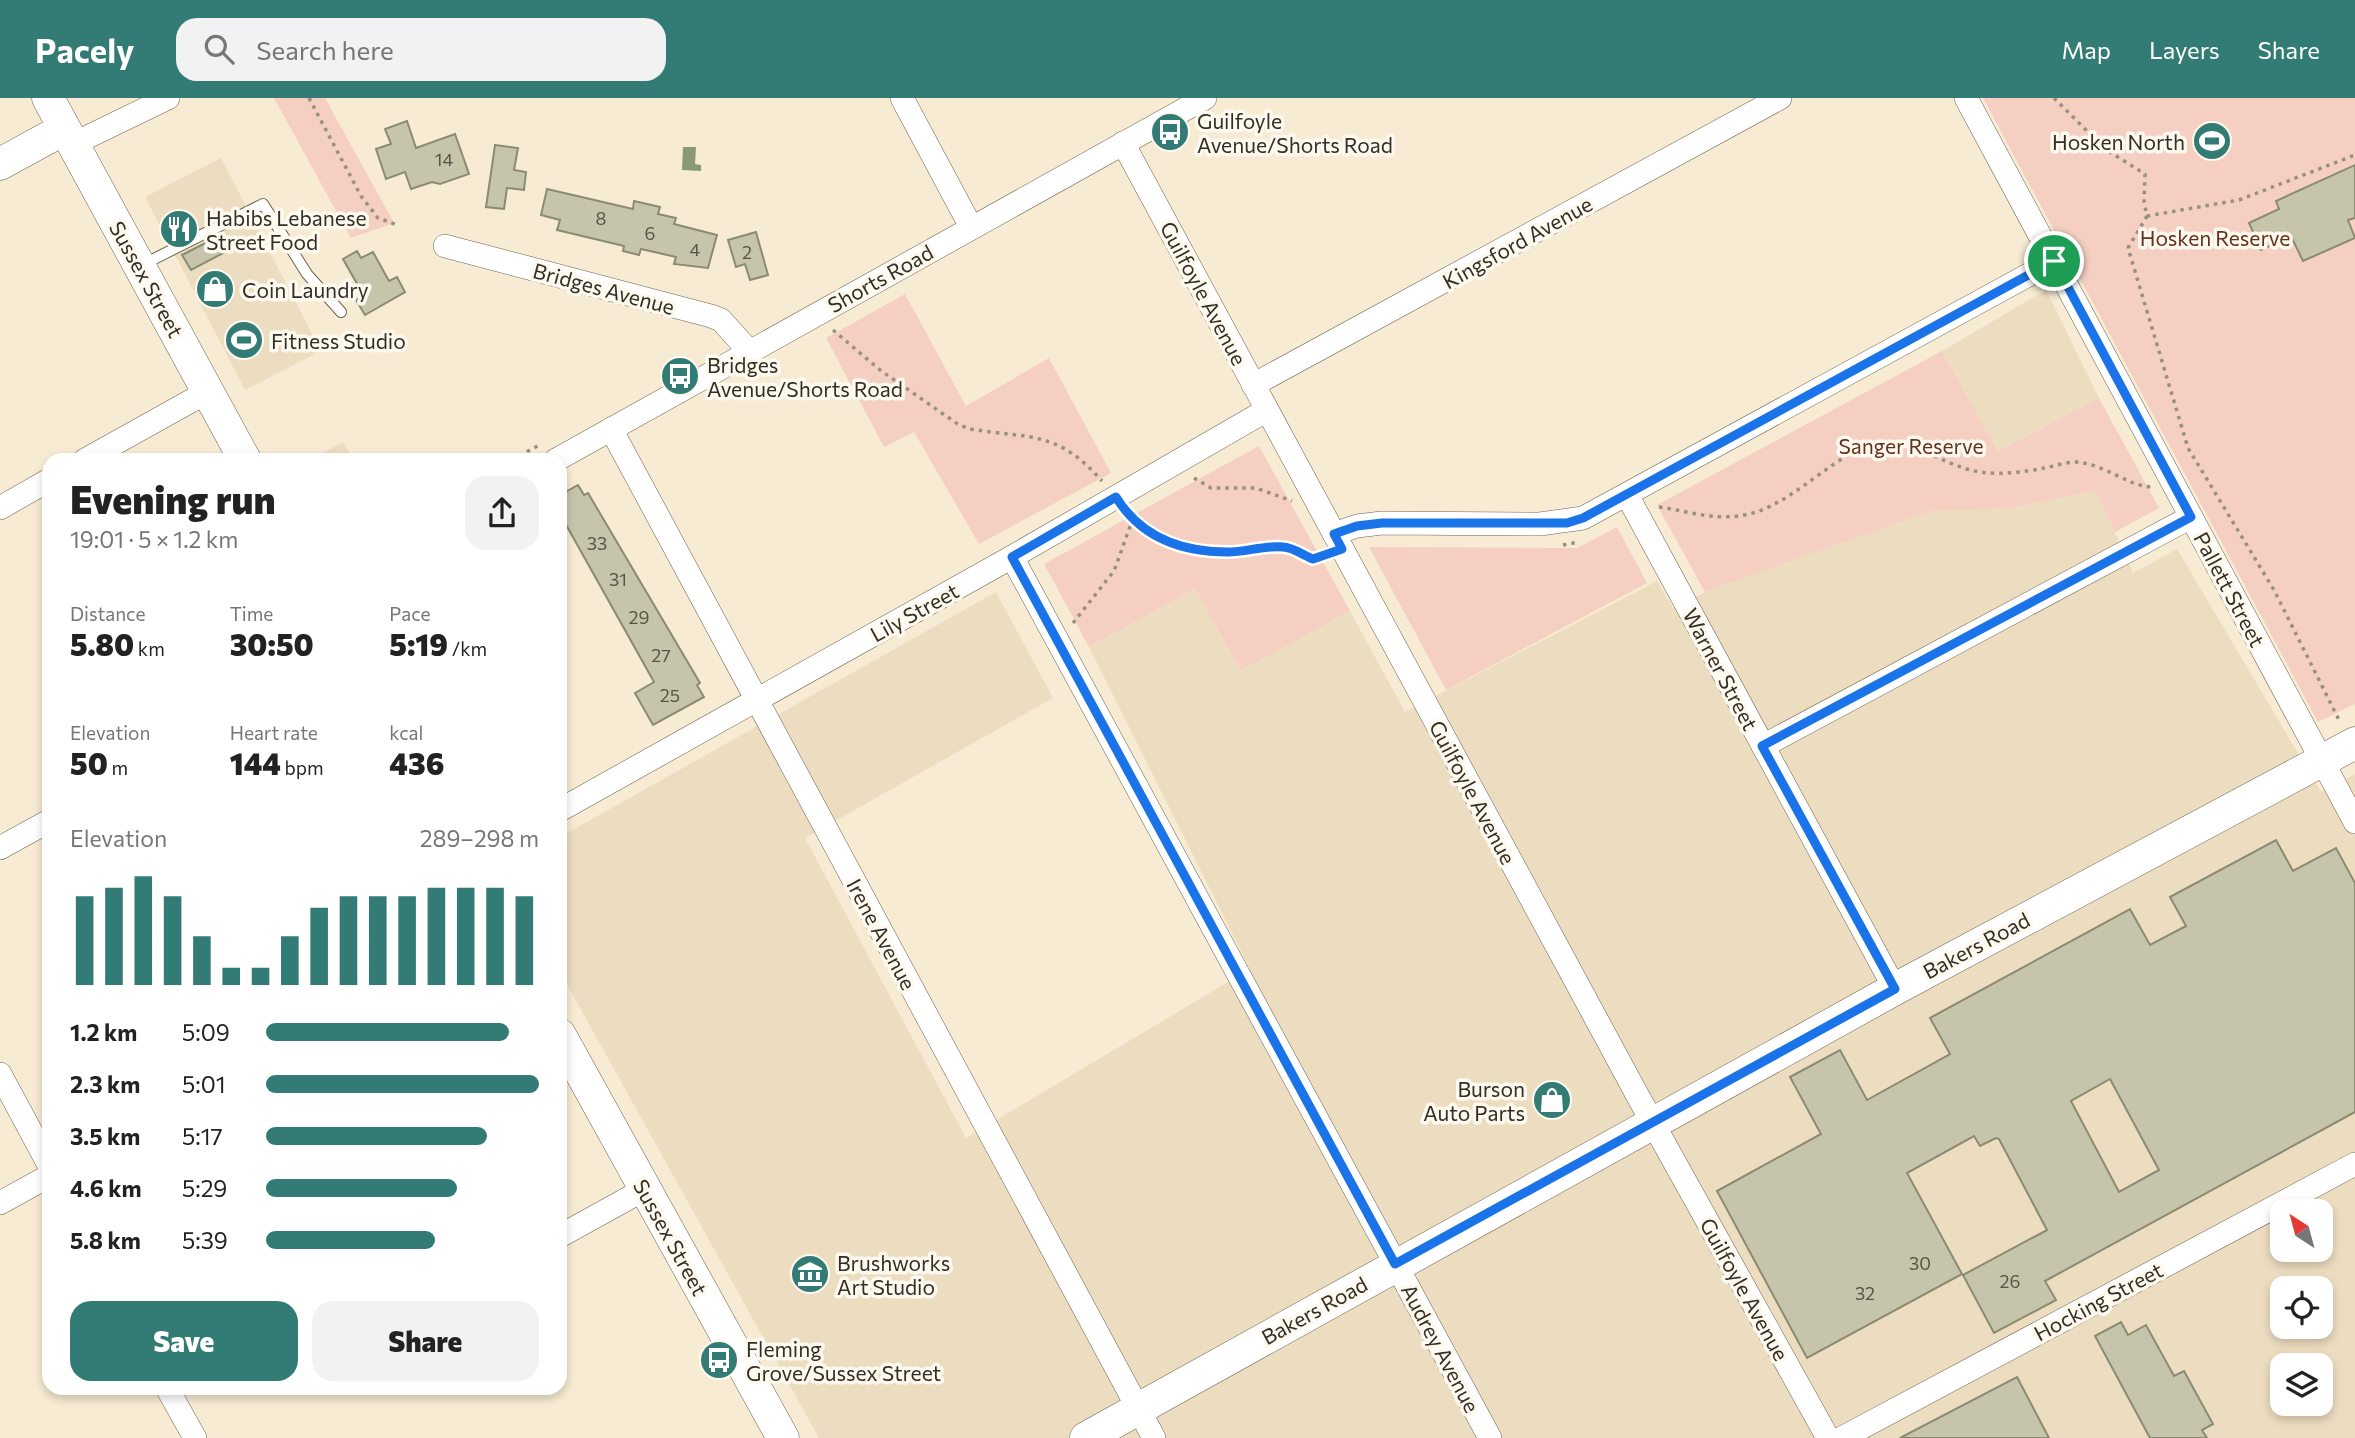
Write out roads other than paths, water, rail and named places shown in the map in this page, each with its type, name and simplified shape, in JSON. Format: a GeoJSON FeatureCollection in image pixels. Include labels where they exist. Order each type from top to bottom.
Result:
{"type":"FeatureCollection","features":[{"type":"Feature","properties":{"kind":"street","name":"Sussex Street"},"geometry":{"type":"LineString","coordinates":[[48,98],[241,453]]}},
{"type":"Feature","properties":{"kind":"street"},"geometry":{"type":"LineString","coordinates":[[0,164],[168,98]]}},
{"type":"Feature","properties":{"kind":"street"},"geometry":{"type":"LineString","coordinates":[[902,98],[971,227]]}},
{"type":"Feature","properties":{"kind":"street","name":"Shorts Road"},"geometry":{"type":"LineString","coordinates":[[567,454],[1205,98]]}},
{"type":"Feature","properties":{"kind":"street","name":"Kingsford Avenue"},"geometry":{"type":"LineString","coordinates":[[1253,385],[1780,98]]}},
{"type":"Feature","properties":{"kind":"street","name":"Pallett Street"},"geometry":{"type":"LineString","coordinates":[[1966,98],[2355,822]]}},
{"type":"Feature","properties":{"kind":"street","name":"Guilfoyle Avenue"},"geometry":{"type":"LineString","coordinates":[[1123,143],[1652,1123],[1828,1438]]}},
{"type":"Feature","properties":{"kind":"street","name":"Bridges Avenue"},"geometry":{"type":"LineString","coordinates":[[445,246],[711,316],[727,326],[749,351]]}},
{"type":"Feature","properties":{"kind":"street"},"geometry":{"type":"LineString","coordinates":[[1338,542],[1357,526],[1382,523],[1567,523],[1632,504],[2054,261]]}},
{"type":"Feature","properties":{"kind":"street"},"geometry":{"type":"LineString","coordinates":[[98,453],[208,392]]}},
{"type":"Feature","properties":{"kind":"street","name":"Lily Street"},"geometry":{"type":"LineString","coordinates":[[567,806],[1012,557],[1267,410]]}},
{"type":"Feature","properties":{"kind":"street","name":"Irene Avenue"},"geometry":{"type":"LineString","coordinates":[[611,429],[1154,1438]]}},
{"type":"Feature","properties":{"kind":"street"},"geometry":{"type":"LineString","coordinates":[[0,508],[42,484]]}},
{"type":"Feature","properties":{"kind":"street","name":"Warner Street"},"geometry":{"type":"LineString","coordinates":[[1632,504],[1895,989]]}},
{"type":"Feature","properties":{"kind":"street"},"geometry":{"type":"LineString","coordinates":[[1762,746],[2191,517]]}},
{"type":"Feature","properties":{"kind":"street","name":"Audrey Avenue"},"geometry":{"type":"LineString","coordinates":[[1012,557],[1490,1438]]}},
{"type":"Feature","properties":{"kind":"street","name":"Bakers Road"},"geometry":{"type":"LineString","coordinates":[[1086,1438],[1395,1264],[1895,989],[2322,760],[2348,734]]}},
{"type":"Feature","properties":{"kind":"street"},"geometry":{"type":"LineString","coordinates":[[0,848],[42,825]]}},
{"type":"Feature","properties":{"kind":"street","name":"Sussex Street"},"geometry":{"type":"LineString","coordinates":[[567,1048],[783,1438]]}},
{"type":"Feature","properties":{"kind":"street"},"geometry":{"type":"LineString","coordinates":[[0,1074],[42,1152]]}},
{"type":"Feature","properties":{"kind":"street","name":"Hocking Street"},"geometry":{"type":"LineString","coordinates":[[1842,1438],[2355,1164]]}},
{"type":"Feature","properties":{"kind":"street"},"geometry":{"type":"LineString","coordinates":[[0,1203],[42,1180]]}},
{"type":"Feature","properties":{"kind":"street"},"geometry":{"type":"LineString","coordinates":[[567,1232],[645,1189]]}},
{"type":"Feature","properties":{"kind":"street"},"geometry":{"type":"LineString","coordinates":[[171,1395],[195,1438]]}},
{"type":"Feature","properties":{"kind":"lane"},"geometry":{"type":"LineString","coordinates":[[141,266],[263,204],[307,274],[341,312]]}},
{"type":"Feature","properties":{"kind":"place","name":"Guilfoyle Avenue/Shorts Road"},"geometry":{"type":"Point","coordinates":[1170,132]}},
{"type":"Feature","properties":{"kind":"place","name":"Hosken North"},"geometry":{"type":"Point","coordinates":[2212,141]}},
{"type":"Feature","properties":{"kind":"place","name":"Habibs Lebanese Street Food"},"geometry":{"type":"Point","coordinates":[179,229]}},
{"type":"Feature","properties":{"kind":"place","name":"Coin Laundry"},"geometry":{"type":"Point","coordinates":[215,289]}},
{"type":"Feature","properties":{"kind":"place","name":"Fitness Studio"},"geometry":{"type":"Point","coordinates":[244,340]}},
{"type":"Feature","properties":{"kind":"place","name":"Bridges Avenue/Shorts Road"},"geometry":{"type":"Point","coordinates":[680,376]}},
{"type":"Feature","properties":{"kind":"place","name":"Burson Auto Parts"},"geometry":{"type":"Point","coordinates":[1552,1100]}},
{"type":"Feature","properties":{"kind":"place","name":"Brushworks Art Studio"},"geometry":{"type":"Point","coordinates":[810,1274]}},
{"type":"Feature","properties":{"kind":"place","name":"Fleming Grove/Sussex Street"},"geometry":{"type":"Point","coordinates":[719,1360]}},
{"type":"Feature","properties":{"kind":"park label","name":"Hosken Reserve"},"geometry":{"type":"Point","coordinates":[2215,237]}},
{"type":"Feature","properties":{"kind":"park label","name":"Sanger Reserve"},"geometry":{"type":"Point","coordinates":[1911,445]}}]}
